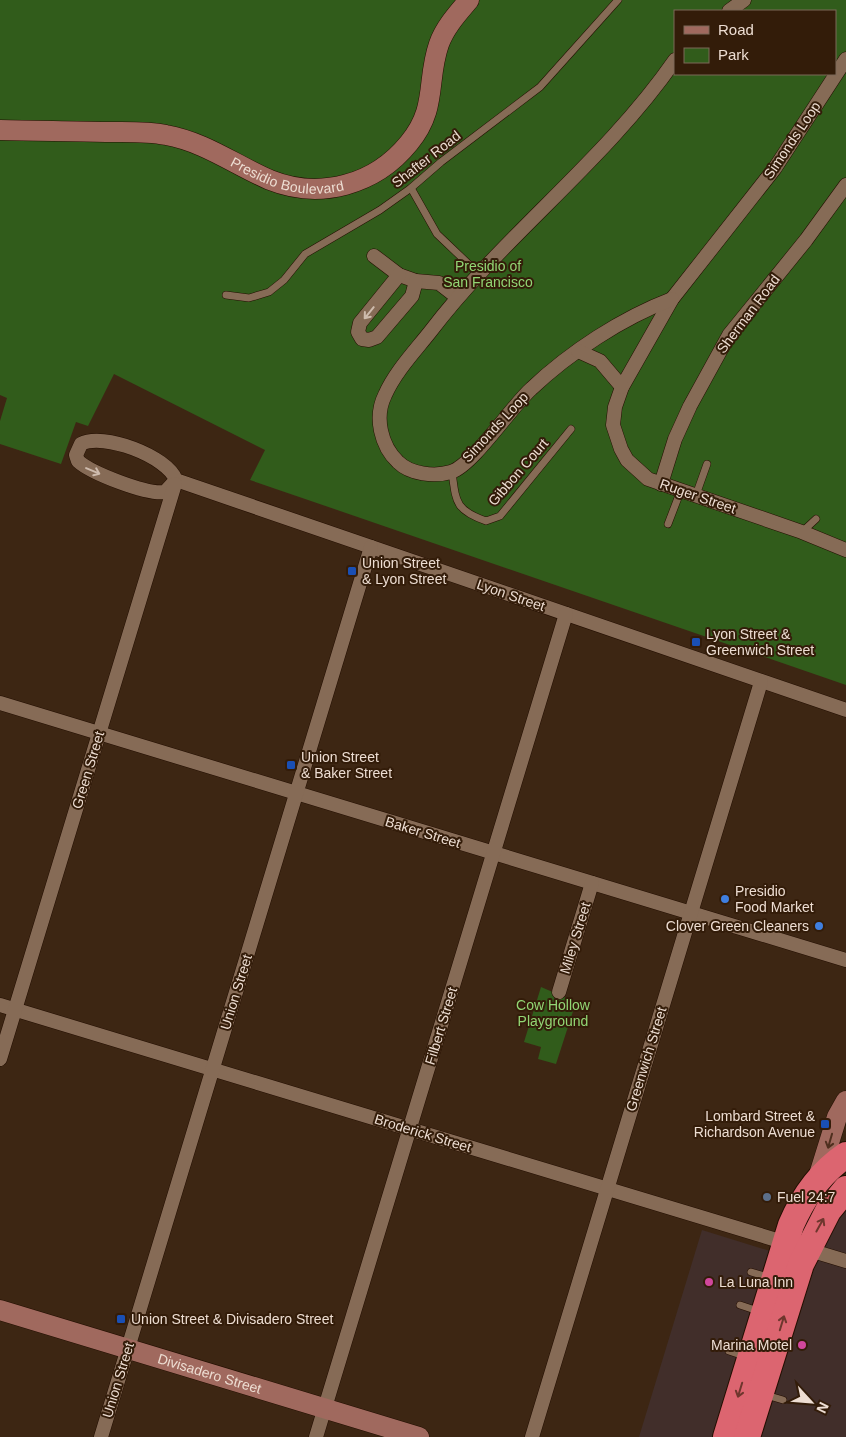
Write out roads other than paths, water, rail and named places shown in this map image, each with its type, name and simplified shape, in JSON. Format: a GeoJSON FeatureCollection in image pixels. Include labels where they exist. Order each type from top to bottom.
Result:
{"type":"FeatureCollection","features":[{"type":"Feature","properties":{"kind":"highway"},"geometry":{"type":"LineString","coordinates":[[747,1437],[772,1396],[790,1297],[800,1205],[816,1183],[846,1155]]}},
{"type":"Feature","properties":{"kind":"highway"},"geometry":{"type":"LineString","coordinates":[[726,1437],[739,1354],[763,1275],[796,1246],[842,1189]]}},
{"type":"Feature","properties":{"kind":"street","name":"Presidio Boulevard"},"geometry":{"type":"LineString","coordinates":[[0,130],[162,134],[208,148],[284,184],[312,190],[341,186],[370,176],[384,167],[416,135],[428,112],[439,43],[453,19],[468,0]]}},
{"type":"Feature","properties":{"kind":"street"},"geometry":{"type":"LineString","coordinates":[[731,10],[744,0]]}},
{"type":"Feature","properties":{"kind":"street","name":"Simonds Loop"},"geometry":{"type":"LineString","coordinates":[[836,74],[846,59]]}},
{"type":"Feature","properties":{"kind":"street","name":"Simonds Loop"},"geometry":{"type":"LineString","coordinates":[[674,61],[650,95],[615,135],[478,273],[457,297],[384,396],[380,414],[381,434],[386,449],[399,464],[417,473],[452,472],[472,456],[532,388],[578,351],[642,310],[672,299],[775,168],[836,75]]}},
{"type":"Feature","properties":{"kind":"street","name":"Sherman Road"},"geometry":{"type":"LineString","coordinates":[[660,484],[675,439],[690,406],[729,335],[806,240],[846,184]]}},
{"type":"Feature","properties":{"kind":"street"},"geometry":{"type":"LineString","coordinates":[[374,256],[399,275],[416,281],[439,283],[457,297]]}},
{"type":"Feature","properties":{"kind":"street"},"geometry":{"type":"LineString","coordinates":[[399,275],[360,323],[358,332],[362,339],[370,340],[377,337],[412,296],[416,281]]}},
{"type":"Feature","properties":{"kind":"street","name":"Ruger Street"},"geometry":{"type":"LineString","coordinates":[[672,299],[622,387],[615,407],[613,424],[616,438],[628,460],[648,479],[660,484],[802,532],[846,550]]}},
{"type":"Feature","properties":{"kind":"street"},"geometry":{"type":"LineString","coordinates":[[578,351],[600,361],[622,387]]}},
{"type":"Feature","properties":{"kind":"street","name":"Lyon Street"},"geometry":{"type":"LineString","coordinates":[[176,480],[165,492],[152,492],[89,470],[78,461],[77,451],[81,444],[92,440],[124,446],[149,456],[165,466],[176,480],[846,710]]}},
{"type":"Feature","properties":{"kind":"street","name":"Green Street"},"geometry":{"type":"LineString","coordinates":[[0,1059],[176,480]]}},
{"type":"Feature","properties":{"kind":"street","name":"Union Street"},"geometry":{"type":"LineString","coordinates":[[101,1437],[371,547]]}},
{"type":"Feature","properties":{"kind":"street","name":"Filbert Street"},"geometry":{"type":"LineString","coordinates":[[316,1437],[566,614]]}},
{"type":"Feature","properties":{"kind":"street","name":"Greenwich Street"},"geometry":{"type":"LineString","coordinates":[[532,1437],[761,682]]}},
{"type":"Feature","properties":{"kind":"street","name":"Baker Street"},"geometry":{"type":"LineString","coordinates":[[0,703],[846,960]]}},
{"type":"Feature","properties":{"kind":"street","name":"Miley Street"},"geometry":{"type":"LineString","coordinates":[[559,992],[592,883]]}},
{"type":"Feature","properties":{"kind":"street","name":"Broderick Street"},"geometry":{"type":"LineString","coordinates":[[0,1005],[846,1261]]}},
{"type":"Feature","properties":{"kind":"street"},"geometry":{"type":"LineString","coordinates":[[816,1183],[837,1117],[846,1101]]}},
{"type":"Feature","properties":{"kind":"street","name":"Divisadero Street"},"geometry":{"type":"LineString","coordinates":[[0,1310],[419,1437]]}},
{"type":"Feature","properties":{"kind":"lane","name":"Shafter Road"},"geometry":{"type":"LineString","coordinates":[[226,296],[249,298],[269,292],[284,280],[305,254],[380,210],[412,188],[441,162],[540,87],[618,0]]}},
{"type":"Feature","properties":{"kind":"lane"},"geometry":{"type":"LineString","coordinates":[[412,188],[437,234],[478,273]]}},
{"type":"Feature","properties":{"kind":"lane","name":"Gibbon Court"},"geometry":{"type":"LineString","coordinates":[[452,472],[456,502],[468,515],[486,521],[500,516],[571,429]]}},
{"type":"Feature","properties":{"kind":"lane"},"geometry":{"type":"LineString","coordinates":[[696,495],[707,464]]}},
{"type":"Feature","properties":{"kind":"lane"},"geometry":{"type":"LineString","coordinates":[[668,524],[681,490]]}},
{"type":"Feature","properties":{"kind":"lane"},"geometry":{"type":"LineString","coordinates":[[802,532],[816,519]]}},
{"type":"Feature","properties":{"kind":"place","name":"Union Street & Lyon Street"},"geometry":{"type":"Point","coordinates":[352,571]}},
{"type":"Feature","properties":{"kind":"place","name":"Lyon Street & Greenwich Street"},"geometry":{"type":"Point","coordinates":[696,642]}},
{"type":"Feature","properties":{"kind":"place","name":"Union Street & Baker Street"},"geometry":{"type":"Point","coordinates":[291,765]}},
{"type":"Feature","properties":{"kind":"place","name":"Presidio Food Market"},"geometry":{"type":"Point","coordinates":[725,899]}},
{"type":"Feature","properties":{"kind":"place","name":"Clover Green Cleaners"},"geometry":{"type":"Point","coordinates":[819,926]}},
{"type":"Feature","properties":{"kind":"place","name":"Lombard Street & Richardson Avenue"},"geometry":{"type":"Point","coordinates":[825,1124]}},
{"type":"Feature","properties":{"kind":"place","name":"Fuel 24:7"},"geometry":{"type":"Point","coordinates":[767,1197]}},
{"type":"Feature","properties":{"kind":"place","name":"La Luna Inn"},"geometry":{"type":"Point","coordinates":[709,1282]}},
{"type":"Feature","properties":{"kind":"place","name":"Union Street & Divisadero Street"},"geometry":{"type":"Point","coordinates":[121,1319]}},
{"type":"Feature","properties":{"kind":"place","name":"Marina Motel"},"geometry":{"type":"Point","coordinates":[802,1345]}},
{"type":"Feature","properties":{"kind":"park label","name":"Presidio of San Francisco"},"geometry":{"type":"Point","coordinates":[488,274]}},
{"type":"Feature","properties":{"kind":"park label","name":"Cow Hollow Playground"},"geometry":{"type":"Point","coordinates":[553,1014]}}]}
